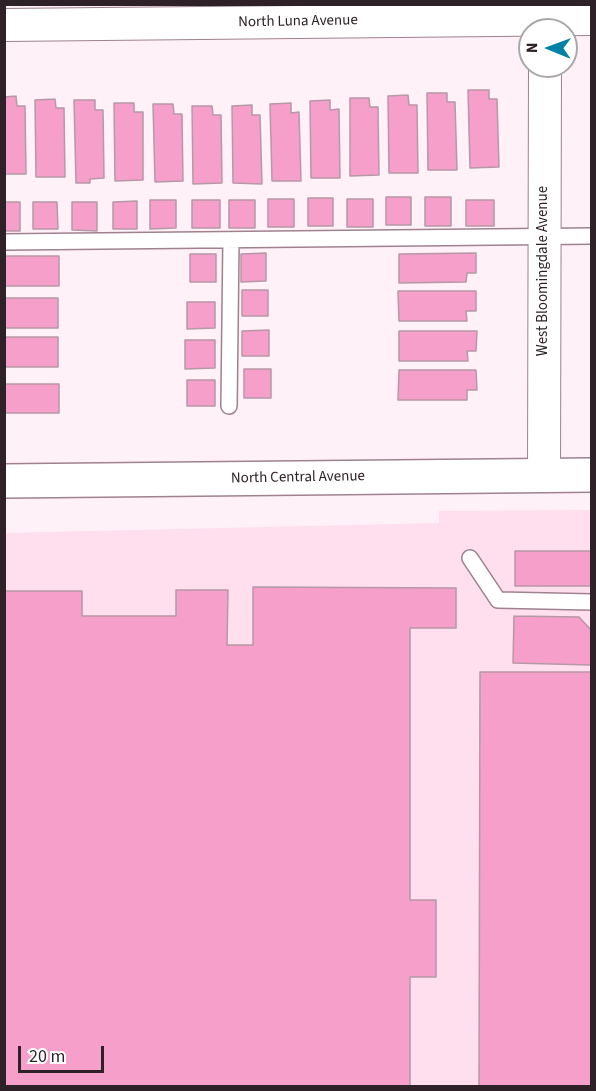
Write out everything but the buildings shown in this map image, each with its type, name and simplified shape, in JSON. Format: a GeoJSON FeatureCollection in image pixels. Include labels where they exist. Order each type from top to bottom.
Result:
{"type":"FeatureCollection","features":[{"type":"Feature","properties":{"kind":"street","name":"North Luna Avenue"},"geometry":{"type":"LineString","coordinates":[[4,25],[518,18]]}},
{"type":"Feature","properties":{"kind":"street","name":"West Bloomingdale Avenue"},"geometry":{"type":"LineString","coordinates":[[544,475],[545,78]]}},
{"type":"Feature","properties":{"kind":"street","name":"North Central Avenue"},"geometry":{"type":"LineString","coordinates":[[4,481],[591,475]]}},
{"type":"Feature","properties":{"kind":"lane"},"geometry":{"type":"LineString","coordinates":[[4,242],[591,236]]}},
{"type":"Feature","properties":{"kind":"lane"},"geometry":{"type":"LineString","coordinates":[[229,406],[231,240]]}},
{"type":"Feature","properties":{"kind":"lane"},"geometry":{"type":"LineString","coordinates":[[470,558],[498,600],[591,602]]}},
{"type":"Feature","properties":{"kind":"shaded area"},"geometry":{"type":"Polygon","coordinates":[[[591,510],[591,1086],[5,1086],[4,533],[439,523],[439,511],[591,510]]]}}]}
